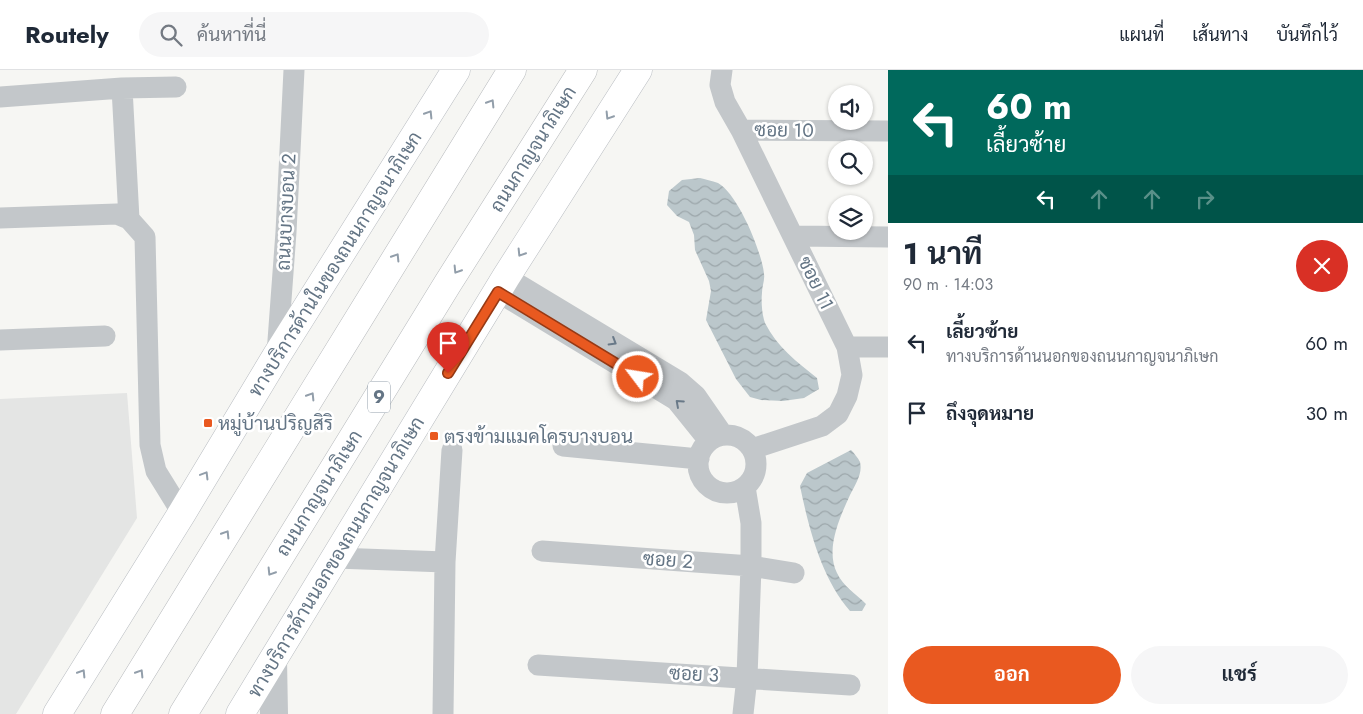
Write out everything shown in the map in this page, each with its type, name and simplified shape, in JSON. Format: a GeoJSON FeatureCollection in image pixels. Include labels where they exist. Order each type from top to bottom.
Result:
{"type":"FeatureCollection","features":[{"type":"Feature","properties":{"kind":"main road"},"geometry":{"type":"LineString","coordinates":[[115,714],[512,70]]}},
{"type":"Feature","properties":{"kind":"main road","name":"ทางบริการด้านนอกของถนนกาญจนาภิเษก"},"geometry":{"type":"LineString","coordinates":[[240,714],[502,284],[636,72]]}},
{"type":"Feature","properties":{"kind":"main road","name":"ถนนกาญจนาภิเษก"},"geometry":{"type":"LineString","coordinates":[[183,714],[579,75]]}},
{"type":"Feature","properties":{"kind":"main road","name":"ทางบริการด้านในของถนนกาญจนาภิเษก"},"geometry":{"type":"LineString","coordinates":[[57,714],[451,79]]}},
{"type":"Feature","properties":{"kind":"street","name":"ถนนบางบอน 2"},"geometry":{"type":"LineString","coordinates":[[278,355],[294,70]]}},
{"type":"Feature","properties":{"kind":"street","name":"ซอย 11"},"geometry":{"type":"LineString","coordinates":[[722,70],[720,85],[725,102],[794,236],[847,347],[852,375],[847,396],[838,414],[822,426],[752,449]]}},
{"type":"Feature","properties":{"kind":"street"},"geometry":{"type":"LineString","coordinates":[[0,97],[122,88],[176,87]]}},
{"type":"Feature","properties":{"kind":"street"},"geometry":{"type":"LineString","coordinates":[[122,88],[129,219]]}},
{"type":"Feature","properties":{"kind":"street","name":"ซอย 10"},"geometry":{"type":"LineString","coordinates":[[741,130],[888,131]]}},
{"type":"Feature","properties":{"kind":"street"},"geometry":{"type":"LineString","coordinates":[[0,218],[117,214],[129,219],[145,238],[150,445],[156,472],[182,513]]}},
{"type":"Feature","properties":{"kind":"street"},"geometry":{"type":"LineString","coordinates":[[794,236],[888,236]]}},
{"type":"Feature","properties":{"kind":"street"},"geometry":{"type":"LineString","coordinates":[[502,284],[680,382],[696,396],[716,438]]}},
{"type":"Feature","properties":{"kind":"street"},"geometry":{"type":"LineString","coordinates":[[0,340],[105,336]]}},
{"type":"Feature","properties":{"kind":"street"},"geometry":{"type":"LineString","coordinates":[[847,347],[888,347]]}},
{"type":"Feature","properties":{"kind":"street"},"geometry":{"type":"LineString","coordinates":[[732,435],[740,438],[752,449],[756,457],[756,465],[751,481],[745,487],[736,491],[726,492],[708,486],[702,478],[699,459],[704,446],[716,438],[732,435]]}},
{"type":"Feature","properties":{"kind":"street"},"geometry":{"type":"LineString","coordinates":[[563,446],[699,459]]}},
{"type":"Feature","properties":{"kind":"street"},"geometry":{"type":"LineString","coordinates":[[443,714],[446,562],[452,450]]}},
{"type":"Feature","properties":{"kind":"street"},"geometry":{"type":"LineString","coordinates":[[743,714],[747,677],[751,566],[751,523],[745,487]]}},
{"type":"Feature","properties":{"kind":"street","name":"ซอย 2"},"geometry":{"type":"LineString","coordinates":[[542,551],[751,566],[794,573]]}},
{"type":"Feature","properties":{"kind":"street"},"geometry":{"type":"LineString","coordinates":[[336,558],[446,562]]}},
{"type":"Feature","properties":{"kind":"street"},"geometry":{"type":"LineString","coordinates":[[273,660],[274,714]]}},
{"type":"Feature","properties":{"kind":"street","name":"ซอย 3"},"geometry":{"type":"LineString","coordinates":[[538,665],[850,685]]}},
{"type":"Feature","properties":{"kind":"shaded area"},"geometry":{"type":"Polygon","coordinates":[[[127,393],[137,518],[16,714],[0,714],[0,399],[127,393]]]}},
{"type":"Feature","properties":{"kind":"water"},"geometry":{"type":"Polygon","coordinates":[[[700,178],[718,183],[726,189],[748,224],[759,252],[764,274],[762,312],[765,323],[781,347],[817,378],[819,389],[804,398],[783,401],[761,400],[750,397],[736,379],[706,320],[711,291],[709,281],[695,250],[694,235],[689,222],[677,216],[667,205],[669,191],[682,180],[700,178]]]}},
{"type":"Feature","properties":{"kind":"water"},"geometry":{"type":"Polygon","coordinates":[[[851,450],[861,466],[858,479],[838,523],[833,544],[833,554],[834,564],[840,578],[866,604],[862,611],[850,611],[831,583],[812,535],[800,486],[807,473],[851,450]]]}},
{"type":"Feature","properties":{"kind":"place","name":"หมู่บ้านปริญสิริ"},"geometry":{"type":"Point","coordinates":[208,423]}},
{"type":"Feature","properties":{"kind":"place","name":"ตรงข้ามแมคโครบางบอน"},"geometry":{"type":"Point","coordinates":[434,436]}},
{"type":"Feature","properties":{"kind":"route"},"geometry":{"type":"LineString","coordinates":[[448,373],[498,292],[638,377]]}}]}
